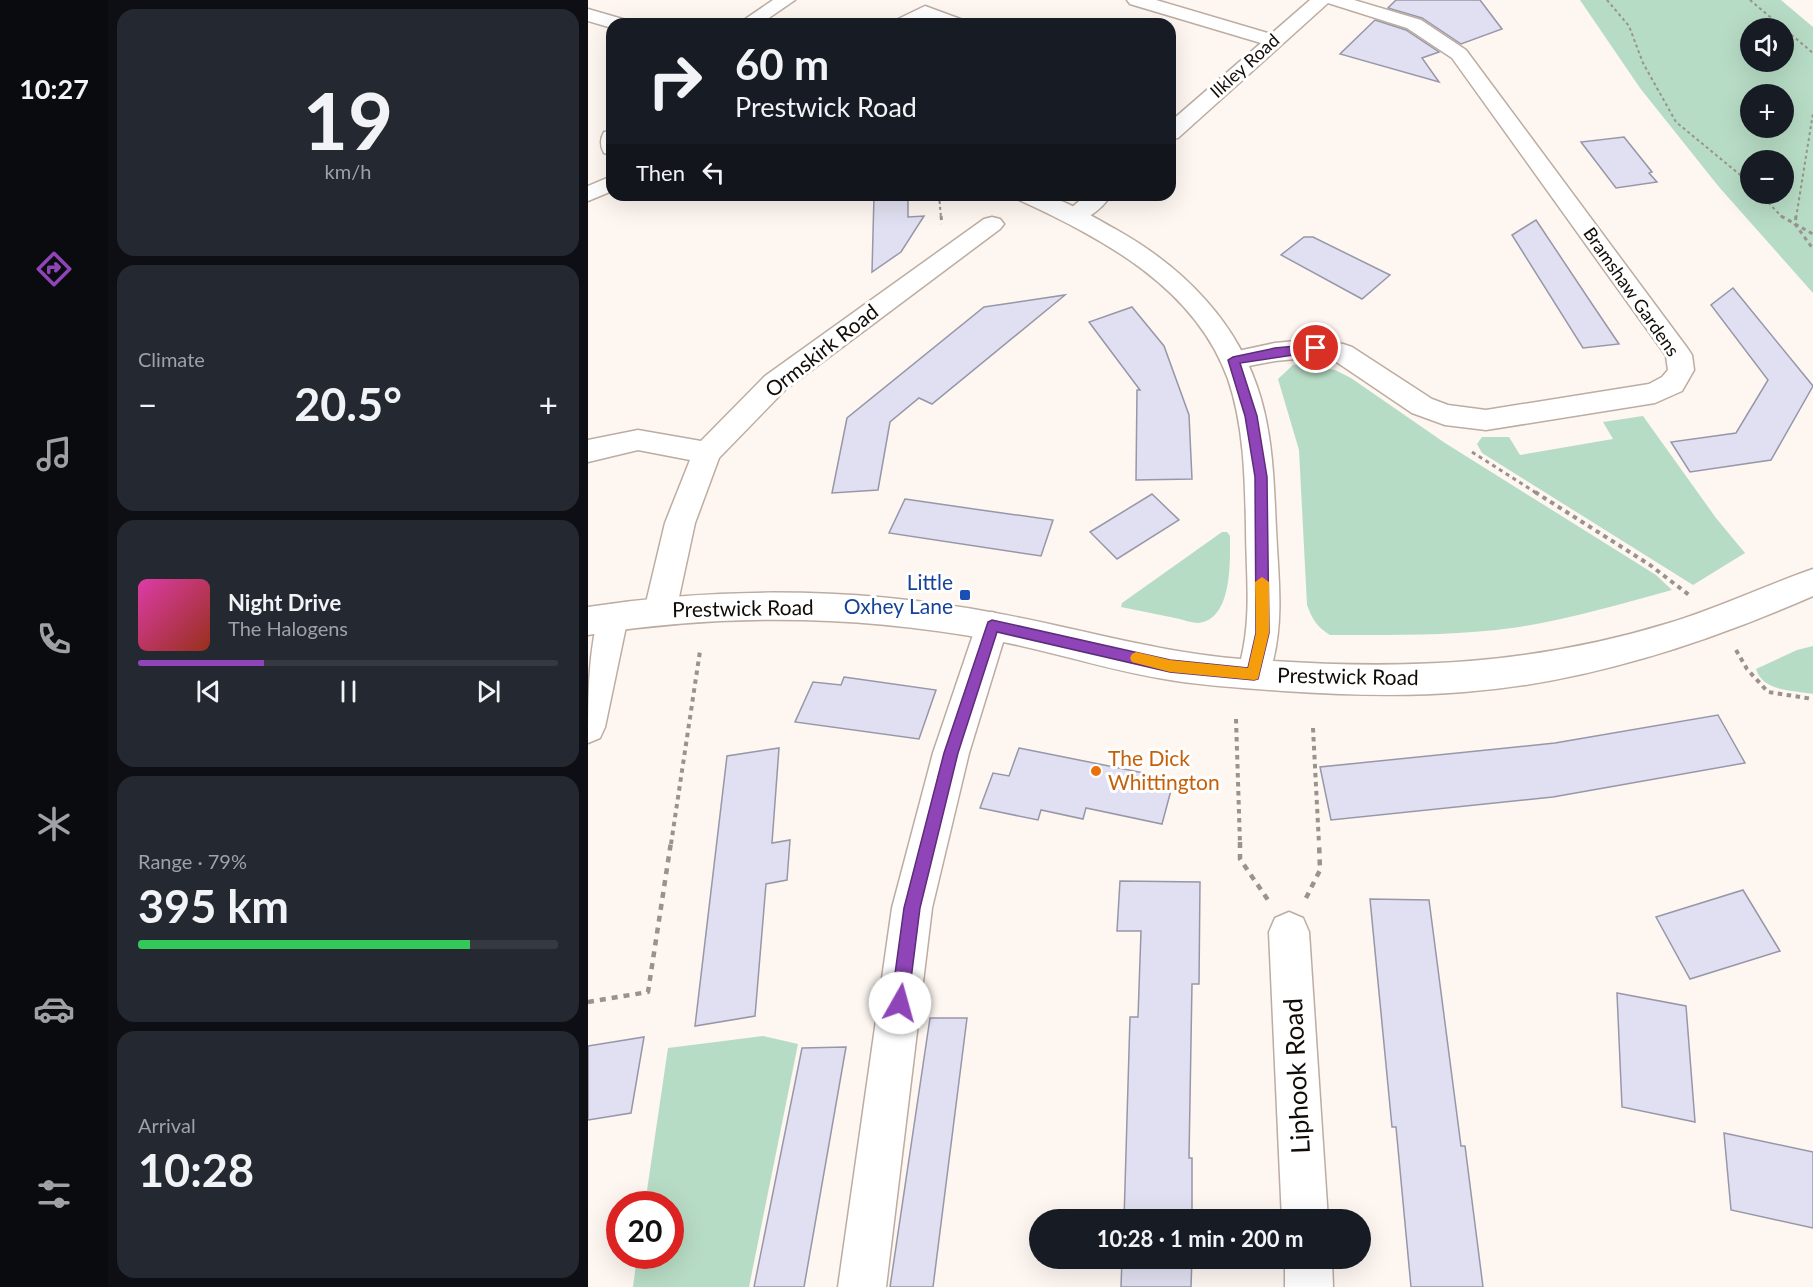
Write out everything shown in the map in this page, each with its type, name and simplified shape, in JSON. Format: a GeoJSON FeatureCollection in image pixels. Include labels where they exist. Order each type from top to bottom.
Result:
{"type":"FeatureCollection","features":[{"type":"Feature","properties":{"kind":"street"},"geometry":{"type":"LineString","coordinates":[[757,18],[786,0]]}},
{"type":"Feature","properties":{"kind":"street"},"geometry":{"type":"LineString","coordinates":[[1136,0],[1274,40]]}},
{"type":"Feature","properties":{"kind":"street","name":"Ilkley Road"},"geometry":{"type":"LineString","coordinates":[[1176,128],[1321,0]]}},
{"type":"Feature","properties":{"kind":"street","name":"Bramshaw Gardens"},"geometry":{"type":"LineString","coordinates":[[1233,360],[1275,352],[1316,348],[1343,354],[1422,406],[1445,415],[1486,420],[1655,393],[1672,384],[1681,370],[1679,355],[1459,54],[1414,24],[1335,0]]}},
{"type":"Feature","properties":{"kind":"street"},"geometry":{"type":"LineString","coordinates":[[914,18],[925,12],[940,18]]}},
{"type":"Feature","properties":{"kind":"street"},"geometry":{"type":"LineString","coordinates":[[588,15],[606,20]]}},
{"type":"Feature","properties":{"kind":"street"},"geometry":{"type":"LineString","coordinates":[[588,194],[606,186]]}},
{"type":"Feature","properties":{"kind":"street"},"geometry":{"type":"LineString","coordinates":[[1040,201],[1074,216],[1141,254],[1181,289],[1210,322],[1233,360],[1251,416],[1261,477],[1263,633],[1254,674]]}},
{"type":"Feature","properties":{"kind":"street"},"geometry":{"type":"LineString","coordinates":[[1074,216],[1093,201]]}},
{"type":"Feature","properties":{"kind":"street","name":"Ormskirk Road"},"geometry":{"type":"LineString","coordinates":[[660,611],[680,523],[707,453],[775,383],[992,224]]}},
{"type":"Feature","properties":{"kind":"street"},"geometry":{"type":"LineString","coordinates":[[588,451],[638,440],[707,453]]}},
{"type":"Feature","properties":{"kind":"street","name":"Prestwick Road"},"geometry":{"type":"LineString","coordinates":[[600,619],[660,611],[737,606],[854,607],[992,626],[1170,666],[1254,674],[1416,680],[1483,675],[1562,665],[1636,647],[1719,621],[1813,582]]}},
{"type":"Feature","properties":{"kind":"street"},"geometry":{"type":"LineString","coordinates":[[588,727],[600,619]]}},
{"type":"Feature","properties":{"kind":"street"},"geometry":{"type":"LineString","coordinates":[[862,1287],[912,908],[951,753],[992,626]]}},
{"type":"Feature","properties":{"kind":"street","name":"Liphook Road"},"geometry":{"type":"LineString","coordinates":[[1289,932],[1304,1209]]}},
{"type":"Feature","properties":{"kind":"street"},"geometry":{"type":"LineString","coordinates":[[1308,1269],[1309,1287]]}},
{"type":"Feature","properties":{"kind":"path"},"geometry":{"type":"LineString","coordinates":[[1607,0],[1629,26],[1642,63],[1676,122],[1740,175]]}},
{"type":"Feature","properties":{"kind":"path"},"geometry":{"type":"LineString","coordinates":[[1750,0],[1813,53]]}},
{"type":"Feature","properties":{"kind":"path"},"geometry":{"type":"LineString","coordinates":[[1813,113],[1795,224],[1813,249]]}},
{"type":"Feature","properties":{"kind":"path"},"geometry":{"type":"LineString","coordinates":[[1769,204],[1781,217],[1813,234]]}},
{"type":"Feature","properties":{"kind":"path"},"geometry":{"type":"LineString","coordinates":[[1445,415],[1470,450],[1650,565],[1684,590]]}},
{"type":"Feature","properties":{"kind":"path"},"geometry":{"type":"LineString","coordinates":[[1719,621],[1748,669],[1768,692],[1813,699]]}},
{"type":"Feature","properties":{"kind":"path"},"geometry":{"type":"LineString","coordinates":[[588,1002],[648,992],[700,651]]}},
{"type":"Feature","properties":{"kind":"path"},"geometry":{"type":"LineString","coordinates":[[1236,720],[1240,859],[1289,932],[1320,870],[1313,728]]}},
{"type":"Feature","properties":{"kind":"green space"},"geometry":{"type":"Polygon","coordinates":[[[1580,0],[1781,0],[1813,27],[1813,293],[1719,187],[1640,88],[1580,0]]]}},
{"type":"Feature","properties":{"kind":"green space"},"geometry":{"type":"Polygon","coordinates":[[[1305,364],[1335,370],[1351,378],[1445,443],[1656,575],[1672,590],[1573,616],[1512,628],[1444,634],[1330,635],[1316,622],[1307,605],[1299,450],[1278,379],[1293,365],[1305,364]]]}},
{"type":"Feature","properties":{"kind":"green space"},"geometry":{"type":"Polygon","coordinates":[[[1643,416],[1716,518],[1745,553],[1693,585],[1482,453],[1477,444],[1482,437],[1509,437],[1520,455],[1613,439],[1603,422],[1643,416]]]}},
{"type":"Feature","properties":{"kind":"green space"},"geometry":{"type":"Polygon","coordinates":[[[1222,532],[1227,532],[1230,536],[1227,587],[1218,612],[1209,619],[1195,623],[1121,607],[1122,603],[1222,532]]]}},
{"type":"Feature","properties":{"kind":"green space"},"geometry":{"type":"Polygon","coordinates":[[[1813,646],[1813,694],[1772,686],[1760,677],[1756,669],[1797,650],[1813,646]]]}},
{"type":"Feature","properties":{"kind":"green space"},"geometry":{"type":"Polygon","coordinates":[[[763,1036],[798,1044],[749,1287],[633,1287],[635,1269],[684,1269],[684,1191],[647,1191],[668,1048],[763,1036]]]}},
{"type":"Feature","properties":{"kind":"building"},"geometry":{"type":"Polygon","coordinates":[[[1396,0],[1480,0],[1502,29],[1461,44],[1422,18],[1388,8],[1396,0]]]}},
{"type":"Feature","properties":{"kind":"building"},"geometry":{"type":"Polygon","coordinates":[[[1375,20],[1406,30],[1439,52],[1422,58],[1439,82],[1340,54],[1375,20]]]}},
{"type":"Feature","properties":{"kind":"building"},"geometry":{"type":"Polygon","coordinates":[[[1624,137],[1652,172],[1649,173],[1657,182],[1616,188],[1581,142],[1624,137]]]}},
{"type":"Feature","properties":{"kind":"building"},"geometry":{"type":"Polygon","coordinates":[[[874,201],[908,201],[908,217],[924,216],[901,252],[872,272],[874,201]]]}},
{"type":"Feature","properties":{"kind":"building"},"geometry":{"type":"Polygon","coordinates":[[[1536,220],[1619,344],[1583,348],[1512,235],[1536,220]]]}},
{"type":"Feature","properties":{"kind":"building"},"geometry":{"type":"Polygon","coordinates":[[[1304,237],[1313,237],[1390,275],[1362,299],[1281,255],[1304,237]]]}},
{"type":"Feature","properties":{"kind":"building"},"geometry":{"type":"Polygon","coordinates":[[[1733,288],[1813,386],[1771,460],[1690,472],[1671,442],[1736,433],[1768,380],[1711,305],[1733,288]]]}},
{"type":"Feature","properties":{"kind":"building"},"geometry":{"type":"Polygon","coordinates":[[[1065,295],[932,404],[919,398],[890,422],[878,490],[832,493],[847,418],[984,307],[1065,295]]]}},
{"type":"Feature","properties":{"kind":"building"},"geometry":{"type":"Polygon","coordinates":[[[1132,307],[1164,346],[1189,415],[1192,479],[1136,480],[1137,390],[1140,390],[1089,322],[1132,307]]]}},
{"type":"Feature","properties":{"kind":"building"},"geometry":{"type":"Polygon","coordinates":[[[1152,494],[1179,520],[1117,559],[1090,532],[1152,494]]]}},
{"type":"Feature","properties":{"kind":"building"},"geometry":{"type":"Polygon","coordinates":[[[905,499],[1053,520],[1041,556],[889,533],[905,499]]]}},
{"type":"Feature","properties":{"kind":"building"},"geometry":{"type":"Polygon","coordinates":[[[844,677],[936,690],[919,739],[795,722],[813,682],[841,685],[844,677]]]}},
{"type":"Feature","properties":{"kind":"building"},"geometry":{"type":"Polygon","coordinates":[[[1718,715],[1745,763],[1553,797],[1331,820],[1320,767],[1555,743],[1718,715]]]}},
{"type":"Feature","properties":{"kind":"building"},"geometry":{"type":"Polygon","coordinates":[[[779,748],[772,843],[790,840],[787,880],[766,884],[755,1016],[695,1026],[727,756],[779,748]]]}},
{"type":"Feature","properties":{"kind":"building"},"geometry":{"type":"Polygon","coordinates":[[[1019,748],[1174,779],[1162,824],[1086,808],[1083,819],[1041,810],[1038,820],[980,808],[993,773],[1009,776],[1019,748]]]}},
{"type":"Feature","properties":{"kind":"building"},"geometry":{"type":"Polygon","coordinates":[[[1120,881],[1200,882],[1199,984],[1192,984],[1189,1158],[1192,1158],[1192,1209],[1124,1209],[1130,1017],[1138,1017],[1141,931],[1117,931],[1120,881]]]}},
{"type":"Feature","properties":{"kind":"building"},"geometry":{"type":"Polygon","coordinates":[[[1743,890],[1780,951],[1690,979],[1656,917],[1743,890]]]}},
{"type":"Feature","properties":{"kind":"building"},"geometry":{"type":"Polygon","coordinates":[[[1370,899],[1429,900],[1461,1146],[1465,1146],[1483,1287],[1411,1287],[1396,1127],[1392,1127],[1370,899]]]}},
{"type":"Feature","properties":{"kind":"building"},"geometry":{"type":"Polygon","coordinates":[[[1617,993],[1686,1006],[1695,1122],[1622,1107],[1617,993]]]}},
{"type":"Feature","properties":{"kind":"building"},"geometry":{"type":"Polygon","coordinates":[[[930,1018],[967,1018],[933,1287],[890,1287],[930,1018]]]}},
{"type":"Feature","properties":{"kind":"building"},"geometry":{"type":"Polygon","coordinates":[[[644,1037],[631,1113],[588,1120],[588,1046],[644,1037]]]}},
{"type":"Feature","properties":{"kind":"building"},"geometry":{"type":"Polygon","coordinates":[[[846,1047],[804,1287],[754,1287],[802,1048],[846,1047]]]}},
{"type":"Feature","properties":{"kind":"building"},"geometry":{"type":"Polygon","coordinates":[[[1724,1133],[1813,1152],[1813,1228],[1731,1210],[1724,1133]]]}},
{"type":"Feature","properties":{"kind":"building"},"geometry":{"type":"Polygon","coordinates":[[[1122,1269],[1192,1269],[1191,1287],[1121,1287],[1122,1269]]]}},
{"type":"Feature","properties":{"kind":"slow traffic"},"geometry":{"type":"LineString","coordinates":[[1136,658],[1170,666],[1254,674],[1263,633],[1262,582]]}},
{"type":"Feature","properties":{"kind":"place","name":"Little Oxhey Lane"},"geometry":{"type":"Point","coordinates":[965,595]}},
{"type":"Feature","properties":{"kind":"place","name":"The Dick Whittington"},"geometry":{"type":"Point","coordinates":[1096,771]}},
{"type":"Feature","properties":{"kind":"route"},"geometry":{"type":"LineString","coordinates":[[900,1003],[912,908],[951,753],[992,626],[1170,666],[1254,674],[1263,633],[1261,477],[1251,416],[1233,360],[1275,352],[1316,348]]}}]}
